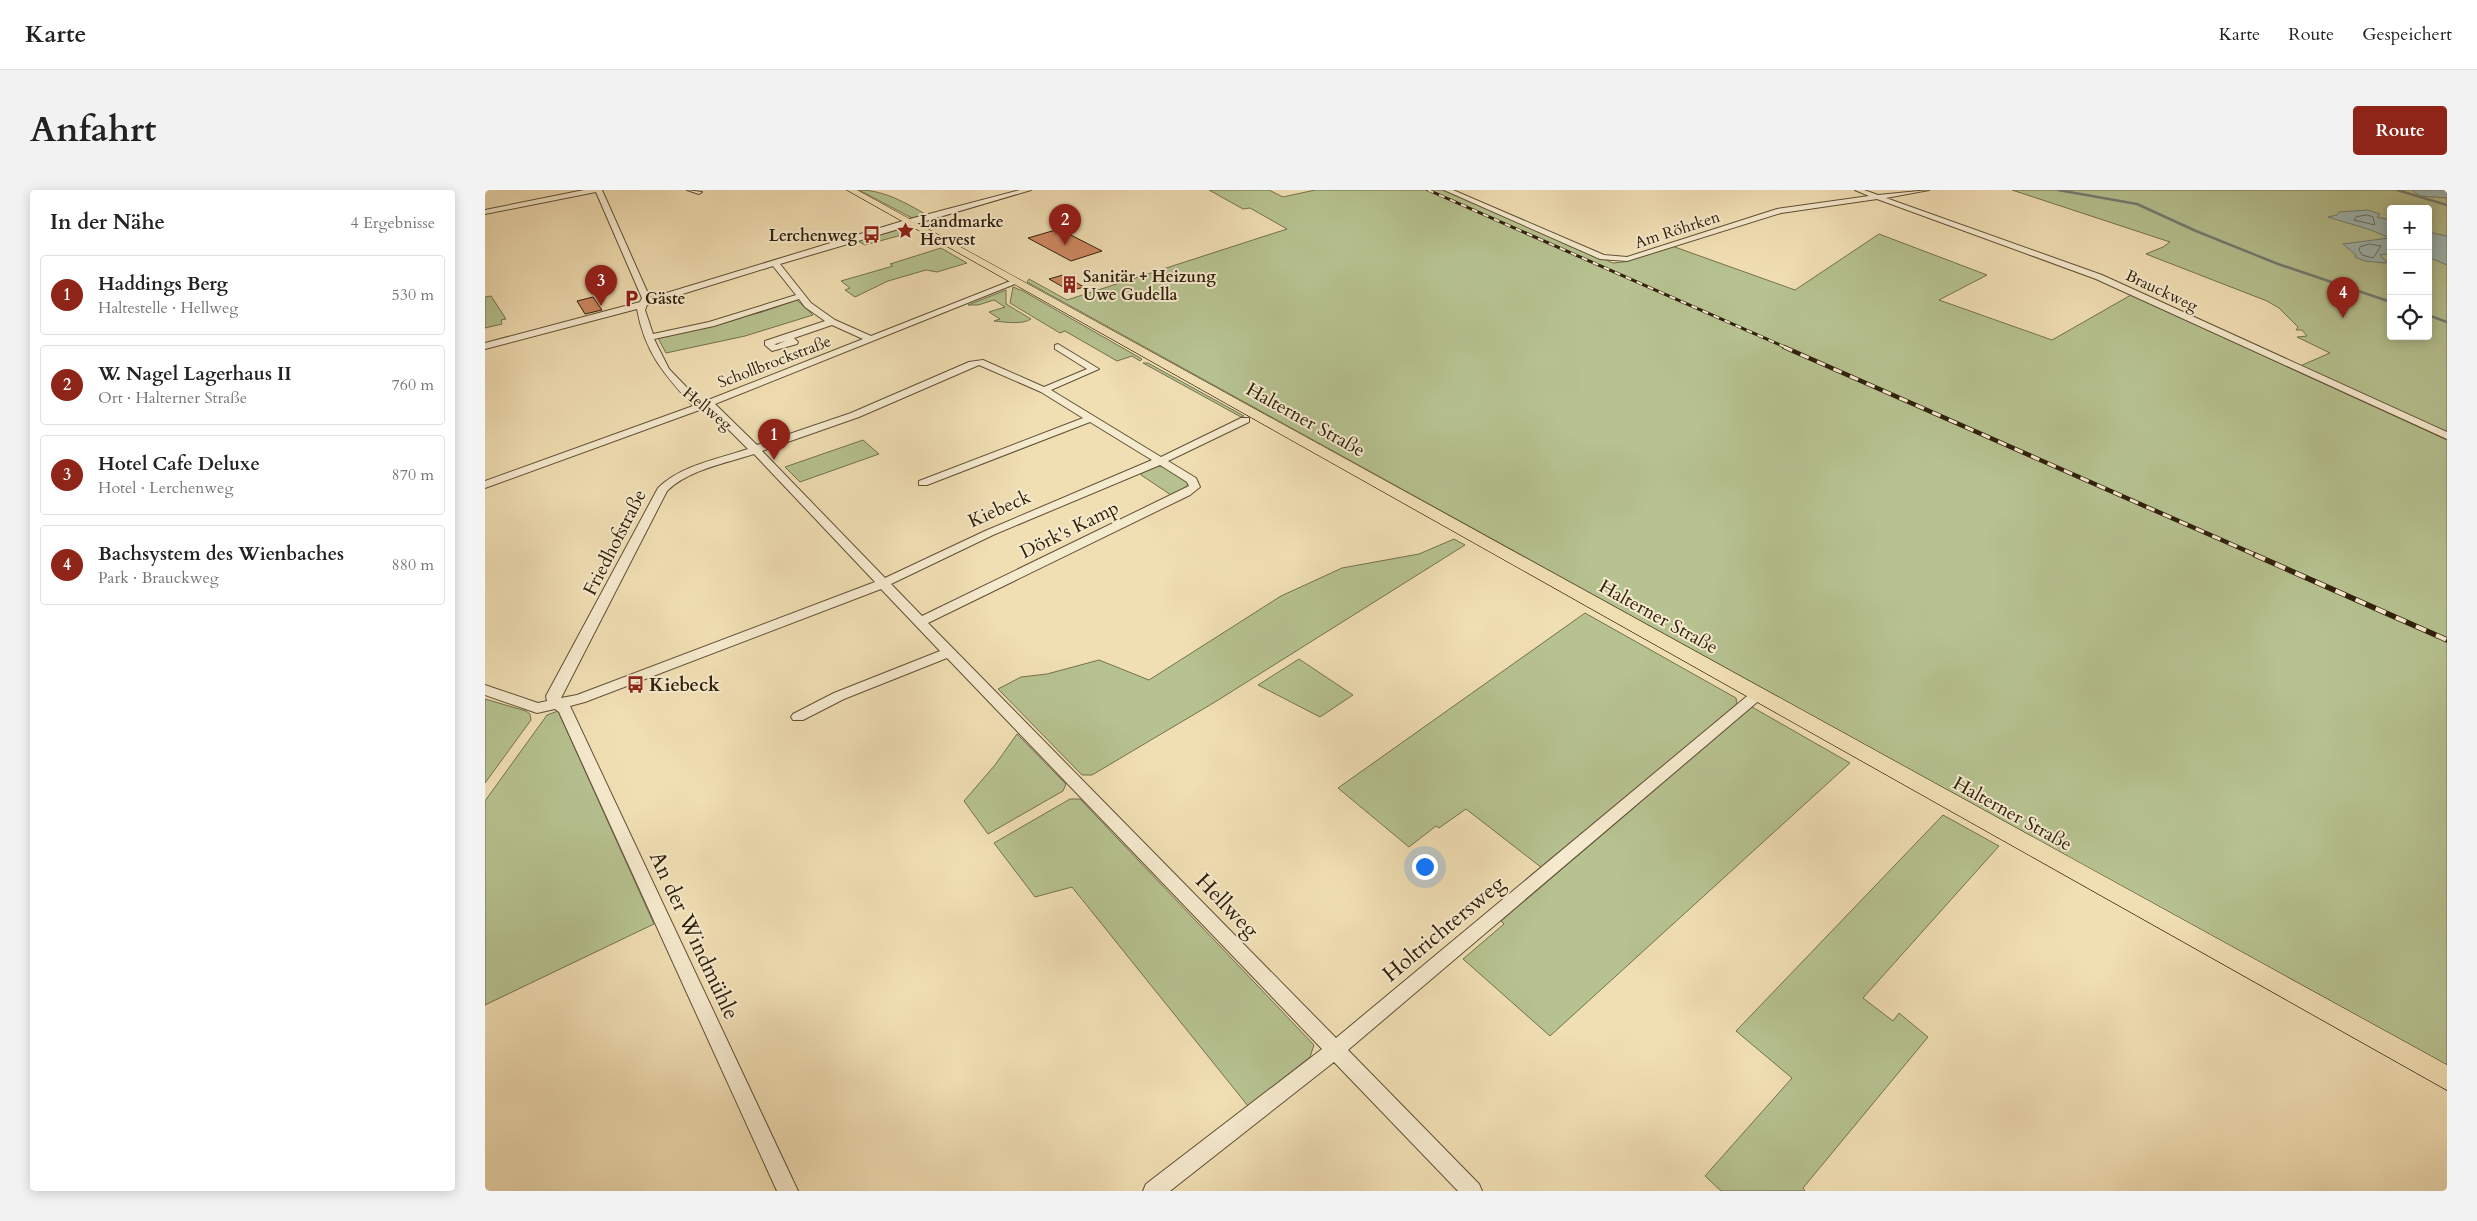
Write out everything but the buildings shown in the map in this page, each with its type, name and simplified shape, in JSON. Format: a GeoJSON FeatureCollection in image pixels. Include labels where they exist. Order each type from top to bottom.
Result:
{"type":"FeatureCollection","features":[{"type":"Feature","properties":{"kind":"main road","name":"Halterner Straße"},"geometry":{"type":"LineString","coordinates":[[851,190],[2447,1078]]}},
{"type":"Feature","properties":{"kind":"street"},"geometry":{"type":"LineString","coordinates":[[485,212],[594,190]]}},
{"type":"Feature","properties":{"kind":"street","name":"Hellweg"},"geometry":{"type":"LineString","coordinates":[[599,190],[646,298],[641,308],[649,337],[665,370],[697,404],[711,406],[755,450],[1472,1191]]}},
{"type":"Feature","properties":{"kind":"street"},"geometry":{"type":"LineString","coordinates":[[690,190],[699,192]]}},
{"type":"Feature","properties":{"kind":"street"},"geometry":{"type":"LineString","coordinates":[[485,346],[642,304],[909,222],[1028,190]]}},
{"type":"Feature","properties":{"kind":"street","name":"Am Röhrken"},"geometry":{"type":"LineString","coordinates":[[1447,190],[1595,254],[1617,260],[1627,259],[1780,212],[1874,196],[1926,190]]}},
{"type":"Feature","properties":{"kind":"street","name":"Brauckweg"},"geometry":{"type":"LineString","coordinates":[[1857,190],[2099,278],[2447,436]]}},
{"type":"Feature","properties":{"kind":"street"},"geometry":{"type":"LineString","coordinates":[[775,263],[808,305],[832,322],[870,339]]}},
{"type":"Feature","properties":{"kind":"street","name":"Schollbrockstraße"},"geometry":{"type":"LineString","coordinates":[[485,485],[704,405],[1017,282]]}},
{"type":"Feature","properties":{"kind":"street"},"geometry":{"type":"LineString","coordinates":[[649,337],[711,324],[801,296]]}},
{"type":"Feature","properties":{"kind":"street"},"geometry":{"type":"LineString","coordinates":[[786,338],[832,322]]}},
{"type":"Feature","properties":{"kind":"street"},"geometry":{"type":"LineString","coordinates":[[1044,390],[1094,369],[1058,347]]}},
{"type":"Feature","properties":{"kind":"street","name":"Friedhofstraße"},"geometry":{"type":"LineString","coordinates":[[555,703],[553,696],[662,490],[670,482],[685,474],[855,415],[980,362],[1044,390],[1153,458],[1162,460]]}},
{"type":"Feature","properties":{"kind":"street"},"geometry":{"type":"LineString","coordinates":[[923,484],[1090,419]]}},
{"type":"Feature","properties":{"kind":"street","name":"Kiebeck"},"geometry":{"type":"LineString","coordinates":[[485,690],[537,708],[580,699],[884,583],[1011,522],[1162,460],[1245,420]]}},
{"type":"Feature","properties":{"kind":"street","name":"Dörk's Kamp"},"geometry":{"type":"LineString","coordinates":[[920,622],[1195,487],[1192,480],[1162,460]]}},
{"type":"Feature","properties":{"kind":"street"},"geometry":{"type":"LineString","coordinates":[[798,717],[839,696],[949,652]]}},
{"type":"Feature","properties":{"kind":"street","name":"Holtrichtersweg"},"geometry":{"type":"LineString","coordinates":[[1153,1191],[1335,1050],[1757,695]]}},
{"type":"Feature","properties":{"kind":"street","name":"An der Windmühle"},"geometry":{"type":"LineString","coordinates":[[555,703],[565,709],[788,1191]]}},
{"type":"Feature","properties":{"kind":"green space"},"geometry":{"type":"Polygon","coordinates":[[[859,190],[886,195],[927,215],[912,218],[859,190]]]}},
{"type":"Feature","properties":{"kind":"green space"},"geometry":{"type":"Polygon","coordinates":[[[1209,190],[1269,190],[1283,197],[1315,190],[1444,190],[1613,263],[1624,262],[1672,246],[1795,290],[1879,234],[1987,275],[1939,300],[2052,340],[2131,295],[2447,440],[2447,1066],[1027,282],[1029,279],[1067,300],[1287,229],[1250,208],[1243,209],[1209,190]]]}},
{"type":"Feature","properties":{"kind":"green space"},"geometry":{"type":"Polygon","coordinates":[[[2012,190],[2447,190],[2447,434],[2300,366],[2330,353],[2297,337],[2307,336],[2302,330],[2296,330],[2298,327],[2279,308],[2267,301],[2146,254],[2170,242],[2012,190]]]}},
{"type":"Feature","properties":{"kind":"green space"},"geometry":{"type":"Polygon","coordinates":[[[900,227],[909,233],[865,245],[856,240],[900,227]]]}},
{"type":"Feature","properties":{"kind":"green space"},"geometry":{"type":"Polygon","coordinates":[[[941,248],[967,263],[937,272],[926,270],[888,281],[855,297],[845,290],[850,288],[841,281],[893,266],[890,264],[941,248]]]}},
{"type":"Feature","properties":{"kind":"green space"},"geometry":{"type":"Polygon","coordinates":[[[1013,287],[1142,359],[1140,361],[1132,356],[1117,361],[1065,331],[1060,333],[1010,303],[1013,287]]]}},
{"type":"Feature","properties":{"kind":"green space"},"geometry":{"type":"Polygon","coordinates":[[[1006,290],[1006,304],[1031,319],[1018,323],[994,321],[1000,319],[989,312],[1005,307],[994,300],[978,305],[968,305],[1006,290]]]}},
{"type":"Feature","properties":{"kind":"green space"},"geometry":{"type":"Polygon","coordinates":[[[491,296],[506,319],[501,320],[502,324],[485,328],[485,297],[491,296]]]}},
{"type":"Feature","properties":{"kind":"green space"},"geometry":{"type":"Polygon","coordinates":[[[797,300],[813,315],[745,336],[666,353],[658,338],[762,312],[797,300]]]}},
{"type":"Feature","properties":{"kind":"green space"},"geometry":{"type":"Polygon","coordinates":[[[1143,363],[1148,363],[1244,416],[1241,417],[1143,363]]]}},
{"type":"Feature","properties":{"kind":"green space"},"geometry":{"type":"Polygon","coordinates":[[[863,440],[879,454],[800,482],[785,467],[863,440]]]}},
{"type":"Feature","properties":{"kind":"green space"},"geometry":{"type":"Polygon","coordinates":[[[1157,466],[1165,467],[1188,482],[1189,486],[1171,495],[1141,475],[1142,472],[1157,466]]]}},
{"type":"Feature","properties":{"kind":"green space"},"geometry":{"type":"Polygon","coordinates":[[[1454,539],[1465,545],[1215,702],[1092,775],[1082,775],[998,689],[1021,677],[1047,674],[1099,660],[1149,680],[1281,596],[1342,568],[1419,554],[1454,539]]]}},
{"type":"Feature","properties":{"kind":"green space"},"geometry":{"type":"Polygon","coordinates":[[[1585,613],[1736,698],[1737,704],[1542,868],[1466,809],[1439,828],[1436,826],[1409,847],[1338,788],[1585,613]]]}},
{"type":"Feature","properties":{"kind":"green space"},"geometry":{"type":"Polygon","coordinates":[[[1299,659],[1353,695],[1320,717],[1258,685],[1299,659]]]}},
{"type":"Feature","properties":{"kind":"green space"},"geometry":{"type":"Polygon","coordinates":[[[485,699],[526,711],[530,714],[531,720],[485,783],[485,699]]]}},
{"type":"Feature","properties":{"kind":"green space"},"geometry":{"type":"Polygon","coordinates":[[[1752,707],[1850,763],[1550,1036],[1463,959],[1504,924],[1501,921],[1752,707]]]}},
{"type":"Feature","properties":{"kind":"green space"},"geometry":{"type":"Polygon","coordinates":[[[558,711],[654,924],[485,1005],[485,801],[547,715],[558,711]]]}},
{"type":"Feature","properties":{"kind":"green space"},"geometry":{"type":"Polygon","coordinates":[[[1017,734],[1066,784],[1063,791],[988,834],[964,801],[995,765],[1017,734]]]}},
{"type":"Feature","properties":{"kind":"green space"},"geometry":{"type":"Polygon","coordinates":[[[1070,799],[1080,799],[1314,1045],[1310,1057],[1248,1106],[1072,887],[1035,897],[994,843],[1070,799]]]}},
{"type":"Feature","properties":{"kind":"green space"},"geometry":{"type":"Polygon","coordinates":[[[1943,815],[1999,846],[1863,998],[1893,1021],[1899,1013],[1928,1037],[1803,1188],[1805,1191],[1721,1191],[1705,1176],[1792,1078],[1736,1031],[1943,815]]]}},
{"type":"Feature","properties":{"kind":"water"},"geometry":{"type":"Polygon","coordinates":[[[2412,190],[2447,190],[2447,198],[2420,196],[2412,190]]]}},
{"type":"Feature","properties":{"kind":"water"},"geometry":{"type":"Polygon","coordinates":[[[2368,210],[2380,214],[2377,217],[2387,219],[2387,237],[2328,217],[2337,215],[2339,212],[2368,210]]]}},
{"type":"Feature","properties":{"kind":"water"},"geometry":{"type":"Polygon","coordinates":[[[2432,233],[2447,236],[2447,265],[2432,259],[2432,233]]]}},
{"type":"Feature","properties":{"kind":"water"},"geometry":{"type":"Polygon","coordinates":[[[2387,238],[2387,254],[2380,255],[2387,262],[2365,261],[2355,257],[2356,255],[2343,244],[2387,238]]]}},
{"type":"Feature","properties":{"kind":"waterway"},"geometry":{"type":"LineString","coordinates":[[2058,190],[2137,204],[2196,231],[2278,264],[2387,301]]}},
{"type":"Feature","properties":{"kind":"waterway"},"geometry":{"type":"LineString","coordinates":[[2397,190],[2447,205]]}},
{"type":"Feature","properties":{"kind":"waterway"},"geometry":{"type":"LineString","coordinates":[[2432,316],[2447,322]]}},
{"type":"Feature","properties":{"kind":"railway"},"geometry":{"type":"LineString","coordinates":[[1428,190],[1787,348]]}},
{"type":"Feature","properties":{"kind":"railway"},"geometry":{"type":"LineString","coordinates":[[1784,347],[2258,556]]}},
{"type":"Feature","properties":{"kind":"railway"},"geometry":{"type":"LineString","coordinates":[[2255,555],[2447,640]]}},
{"type":"Feature","properties":{"kind":"place","name":"Landmarke Hervest"},"geometry":{"type":"Point","coordinates":[906,230]}},
{"type":"Feature","properties":{"kind":"place","name":"Lerchenweg"},"geometry":{"type":"Point","coordinates":[871,235]}},
{"type":"Feature","properties":{"kind":"place","name":"W. Nagel Lagerhaus II"},"geometry":{"type":"Point","coordinates":[1065,245]}},
{"type":"Feature","properties":{"kind":"place","name":"Sanitär + Heizung Uwe Gudella"},"geometry":{"type":"Point","coordinates":[1069,285]}},
{"type":"Feature","properties":{"kind":"place","name":"Gäste"},"geometry":{"type":"Point","coordinates":[631,298]}},
{"type":"Feature","properties":{"kind":"place","name":"Hotel Cafe Deluxe"},"geometry":{"type":"Point","coordinates":[601,306]}},
{"type":"Feature","properties":{"kind":"place","name":"Bachsystem des Wienbaches"},"geometry":{"type":"Point","coordinates":[2343,318]}},
{"type":"Feature","properties":{"kind":"place","name":"Haddings Berg"},"geometry":{"type":"Point","coordinates":[774,460]}},
{"type":"Feature","properties":{"kind":"place","name":"Kiebeck"},"geometry":{"type":"Point","coordinates":[635,684]}}]}
